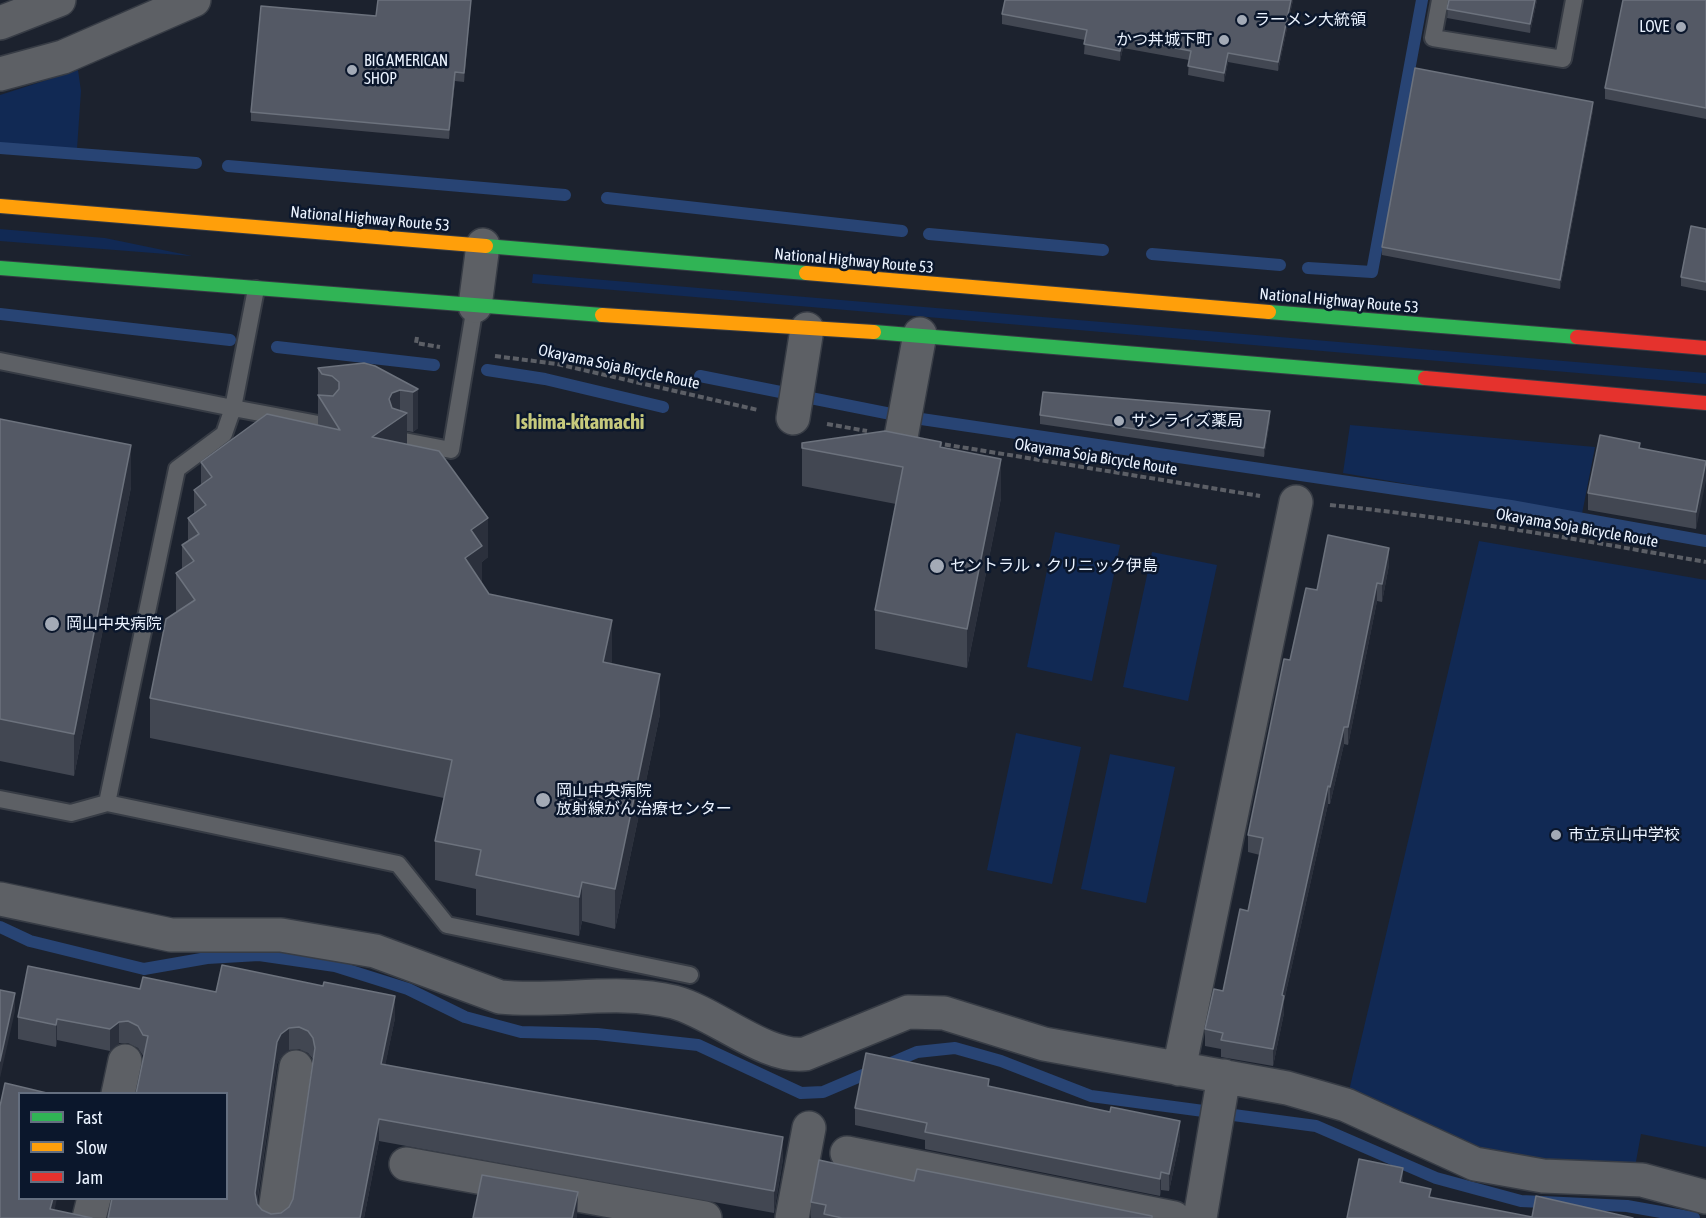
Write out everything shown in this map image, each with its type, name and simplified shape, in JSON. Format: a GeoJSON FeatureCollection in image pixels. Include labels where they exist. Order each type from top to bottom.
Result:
{"type":"FeatureCollection","features":[{"type":"Feature","properties":{"kind":"highway","name":"National Highway Route 53"},"geometry":{"type":"LineString","coordinates":[[0,206],[483,245],[1125,302],[1706,348]]}},
{"type":"Feature","properties":{"kind":"highway"},"geometry":{"type":"LineString","coordinates":[[0,268],[475,306],[807,329],[920,334],[1706,403]]}},
{"type":"Feature","properties":{"kind":"street"},"geometry":{"type":"LineString","coordinates":[[0,23],[59,0]]}},
{"type":"Feature","properties":{"kind":"street"},"geometry":{"type":"LineString","coordinates":[[0,74],[63,57],[194,0]]}},
{"type":"Feature","properties":{"kind":"street"},"geometry":{"type":"LineString","coordinates":[[475,306],[483,245]]}},
{"type":"Feature","properties":{"kind":"street"},"geometry":{"type":"LineString","coordinates":[[795,403],[807,329]]}},
{"type":"Feature","properties":{"kind":"street"},"geometry":{"type":"LineString","coordinates":[[904,422],[920,334]]}},
{"type":"Feature","properties":{"kind":"street"},"geometry":{"type":"LineString","coordinates":[[1179,1069],[1296,502]]}},
{"type":"Feature","properties":{"kind":"street"},"geometry":{"type":"LineString","coordinates":[[0,898],[171,935],[281,935],[375,951],[500,997],[520,999],[636,996],[674,1002],[708,1015],[777,1052],[792,1056],[805,1054],[908,1012],[926,1010],[944,1013],[1044,1044],[1179,1069],[1223,1081],[1287,1088],[1346,1105],[1475,1164],[1543,1176],[1642,1180],[1706,1197]]}},
{"type":"Feature","properties":{"kind":"street"},"geometry":{"type":"LineString","coordinates":[[118,1092],[125,1062]]}},
{"type":"Feature","properties":{"kind":"street"},"geometry":{"type":"LineString","coordinates":[[274,1218],[296,1067]]}},
{"type":"Feature","properties":{"kind":"street"},"geometry":{"type":"LineString","coordinates":[[1200,1218],[1223,1081]]}},
{"type":"Feature","properties":{"kind":"street"},"geometry":{"type":"LineString","coordinates":[[792,1218],[809,1128]]}},
{"type":"Feature","properties":{"kind":"street"},"geometry":{"type":"LineString","coordinates":[[847,1153],[1174,1218]]}},
{"type":"Feature","properties":{"kind":"street"},"geometry":{"type":"LineString","coordinates":[[406,1164],[705,1218]]}},
{"type":"Feature","properties":{"kind":"street"},"geometry":{"type":"LineString","coordinates":[[89,1218],[94,1200]]}},
{"type":"Feature","properties":{"kind":"lane"},"geometry":{"type":"LineString","coordinates":[[1440,0],[1433,38],[1563,59],[1574,0]]}},
{"type":"Feature","properties":{"kind":"lane"},"geometry":{"type":"LineString","coordinates":[[107,804],[177,469],[224,435],[233,408],[256,289]]}},
{"type":"Feature","properties":{"kind":"lane"},"geometry":{"type":"LineString","coordinates":[[399,441],[451,450],[475,306]]}},
{"type":"Feature","properties":{"kind":"lane"},"geometry":{"type":"LineString","coordinates":[[0,361],[329,426]]}},
{"type":"Feature","properties":{"kind":"lane"},"geometry":{"type":"LineString","coordinates":[[0,799],[71,813],[107,804],[398,864],[447,925],[690,975]]}},
{"type":"Feature","properties":{"kind":"path"},"geometry":{"type":"LineString","coordinates":[[416,343],[451,349]]}},
{"type":"Feature","properties":{"kind":"path","name":"Okayama Soja Bicycle Route"},"geometry":{"type":"LineString","coordinates":[[487,355],[557,364],[904,422],[1296,502],[1431,516],[1706,562]]}},
{"type":"Feature","properties":{"kind":"shaded area"},"geometry":{"type":"Polygon","coordinates":[[[78,70],[81,91],[77,149],[0,143],[0,95],[78,70]]]}},
{"type":"Feature","properties":{"kind":"shaded area"},"geometry":{"type":"Polygon","coordinates":[[[0,229],[105,238],[192,256],[0,241],[0,229]]]}},
{"type":"Feature","properties":{"kind":"shaded area"},"geometry":{"type":"Polygon","coordinates":[[[533,274],[1706,373],[1706,384],[532,283],[533,274]]]}},
{"type":"Feature","properties":{"kind":"shaded area"},"geometry":{"type":"Polygon","coordinates":[[[1350,425],[1595,447],[1582,514],[1343,473],[1350,425]]]}},
{"type":"Feature","properties":{"kind":"shaded area"},"geometry":{"type":"Polygon","coordinates":[[[1055,532],[1120,545],[1092,681],[1027,667],[1055,532]]]}},
{"type":"Feature","properties":{"kind":"shaded area","name":"市立京山中学校"},"geometry":{"type":"Polygon","coordinates":[[[1479,541],[1706,580],[1706,1147],[1641,1134],[1635,1167],[1477,1156],[1348,1095],[1479,541]]]}},
{"type":"Feature","properties":{"kind":"shaded area"},"geometry":{"type":"Polygon","coordinates":[[[1152,552],[1217,565],[1188,701],[1123,687],[1152,552]]]}},
{"type":"Feature","properties":{"kind":"shaded area"},"geometry":{"type":"Polygon","coordinates":[[[1016,733],[1081,747],[1052,884],[987,870],[1016,733]]]}},
{"type":"Feature","properties":{"kind":"shaded area"},"geometry":{"type":"Polygon","coordinates":[[[1110,754],[1175,767],[1146,903],[1081,889],[1110,754]]]}},
{"type":"Feature","properties":{"kind":"building"},"geometry":{"type":"Polygon","coordinates":[[[378,0],[471,0],[464,73],[455,72],[449,130],[251,112],[261,6],[376,16],[378,0]]]}},
{"type":"Feature","properties":{"kind":"building"},"geometry":{"type":"Polygon","coordinates":[[[1005,0],[1291,0],[1278,62],[1228,53],[1224,73],[1188,66],[1191,51],[1123,38],[1120,51],[1084,44],[1087,30],[1002,14],[1005,0]]]}},
{"type":"Feature","properties":{"kind":"building"},"geometry":{"type":"Polygon","coordinates":[[[1449,0],[1535,0],[1530,24],[1447,9],[1449,0]]]}},
{"type":"Feature","properties":{"kind":"building"},"geometry":{"type":"Polygon","coordinates":[[[1623,0],[1706,0],[1706,108],[1605,88],[1623,0]]]}},
{"type":"Feature","properties":{"kind":"building"},"geometry":{"type":"Polygon","coordinates":[[[1415,68],[1593,102],[1560,280],[1382,247],[1415,68]]]}},
{"type":"Feature","properties":{"kind":"building"},"geometry":{"type":"Polygon","coordinates":[[[1691,226],[1706,229],[1706,282],[1681,277],[1691,226]]]}},
{"type":"Feature","properties":{"kind":"building"},"geometry":{"type":"Polygon","coordinates":[[[364,363],[375,366],[418,389],[413,392],[400,390],[392,393],[389,399],[392,408],[407,413],[372,437],[439,451],[488,518],[471,530],[482,546],[465,558],[489,594],[612,620],[603,662],[660,674],[615,889],[582,882],[579,897],[476,875],[481,850],[435,841],[452,760],[150,698],[166,619],[195,600],[176,573],[194,561],[182,545],[199,534],[188,518],[206,505],[194,490],[212,477],[201,462],[267,414],[340,430],[318,395],[333,396],[339,389],[339,382],[332,376],[322,374],[318,368],[364,363]]]}},
{"type":"Feature","properties":{"kind":"building"},"geometry":{"type":"Polygon","coordinates":[[[1043,392],[1270,411],[1264,448],[1040,415],[1043,392]]]}},
{"type":"Feature","properties":{"kind":"building","name":"岡山中央病院"},"geometry":{"type":"Polygon","coordinates":[[[0,419],[131,445],[74,734],[0,719],[0,419]]]}},
{"type":"Feature","properties":{"kind":"building"},"geometry":{"type":"Polygon","coordinates":[[[885,431],[941,442],[940,447],[1001,459],[967,629],[875,610],[903,467],[802,448],[802,443],[885,431]]]}},
{"type":"Feature","properties":{"kind":"building"},"geometry":{"type":"Polygon","coordinates":[[[1600,435],[1640,443],[1639,448],[1706,461],[1696,512],[1588,493],[1600,435]]]}},
{"type":"Feature","properties":{"kind":"building"},"geometry":{"type":"Polygon","coordinates":[[[1328,535],[1389,548],[1382,584],[1377,583],[1348,727],[1344,727],[1330,787],[1328,786],[1282,995],[1284,996],[1273,1049],[1221,1040],[1223,1033],[1205,1029],[1214,989],[1223,991],[1240,909],[1248,911],[1263,838],[1248,835],[1284,659],[1290,660],[1306,588],[1317,590],[1328,535]]]}},
{"type":"Feature","properties":{"kind":"building"},"geometry":{"type":"Polygon","coordinates":[[[222,965],[323,986],[324,982],[395,996],[381,1064],[783,1137],[774,1191],[379,1119],[360,1218],[108,1218],[112,1200],[228,1200],[228,1092],[136,1092],[148,1036],[143,1035],[138,1026],[128,1021],[119,1022],[110,1029],[57,1019],[56,1025],[18,1017],[28,966],[140,989],[143,977],[216,992],[222,965]],[[299,1027],[289,1028],[281,1034],[277,1042],[255,1193],[257,1204],[262,1210],[271,1214],[281,1213],[289,1207],[293,1199],[315,1048],[313,1038],[308,1031],[299,1027]]]}},
{"type":"Feature","properties":{"kind":"building"},"geometry":{"type":"Polygon","coordinates":[[[0,990],[15,993],[0,1061],[0,990]]]}},
{"type":"Feature","properties":{"kind":"building"},"geometry":{"type":"Polygon","coordinates":[[[866,1053],[989,1079],[988,1086],[1110,1112],[1111,1107],[1180,1121],[1169,1174],[1161,1172],[1160,1179],[925,1132],[927,1123],[855,1108],[866,1053]]]}},
{"type":"Feature","properties":{"kind":"building"},"geometry":{"type":"Polygon","coordinates":[[[5,1083],[43,1092],[18,1092],[18,1200],[52,1200],[50,1209],[92,1218],[0,1218],[0,1106],[5,1083]]]}},
{"type":"Feature","properties":{"kind":"building"},"geometry":{"type":"Polygon","coordinates":[[[1359,1159],[1403,1168],[1400,1182],[1431,1189],[1429,1197],[1532,1217],[1536,1196],[1633,1218],[1347,1218],[1359,1159]]]}},
{"type":"Feature","properties":{"kind":"building"},"geometry":{"type":"Polygon","coordinates":[[[819,1160],[914,1181],[917,1169],[1152,1216],[1152,1218],[842,1218],[824,1214],[826,1205],[811,1202],[819,1160]]]}},
{"type":"Feature","properties":{"kind":"building"},"geometry":{"type":"Polygon","coordinates":[[[482,1175],[578,1192],[572,1218],[473,1218],[482,1175]]]}},
{"type":"Feature","properties":{"kind":"waterway"},"geometry":{"type":"LineString","coordinates":[[1308,268],[1372,272],[1422,0]]}},
{"type":"Feature","properties":{"kind":"waterway"},"geometry":{"type":"LineString","coordinates":[[0,148],[196,163]]}},
{"type":"Feature","properties":{"kind":"waterway"},"geometry":{"type":"LineString","coordinates":[[228,166],[565,195]]}},
{"type":"Feature","properties":{"kind":"waterway"},"geometry":{"type":"LineString","coordinates":[[607,198],[902,231]]}},
{"type":"Feature","properties":{"kind":"waterway"},"geometry":{"type":"LineString","coordinates":[[929,234],[1103,250]]}},
{"type":"Feature","properties":{"kind":"waterway"},"geometry":{"type":"LineString","coordinates":[[1152,254],[1280,265]]}},
{"type":"Feature","properties":{"kind":"waterway"},"geometry":{"type":"LineString","coordinates":[[0,314],[230,340]]}},
{"type":"Feature","properties":{"kind":"waterway"},"geometry":{"type":"LineString","coordinates":[[277,347],[434,365]]}},
{"type":"Feature","properties":{"kind":"waterway"},"geometry":{"type":"LineString","coordinates":[[487,370],[545,379],[663,407]]}},
{"type":"Feature","properties":{"kind":"waterway"},"geometry":{"type":"LineString","coordinates":[[700,376],[901,416],[1511,506],[1706,541]]}},
{"type":"Feature","properties":{"kind":"waterway"},"geometry":{"type":"LineString","coordinates":[[0,927],[30,941],[144,969],[207,958],[259,955],[335,966],[408,989],[465,1017],[521,1032],[597,1034],[698,1045],[801,1093],[823,1092],[917,1052],[955,1048],[1001,1061],[1091,1096],[1316,1126],[1436,1178],[1521,1201],[1627,1206],[1694,1218]]}},
{"type":"Feature","properties":{"kind":"traffic: fast"},"geometry":{"type":"LineString","coordinates":[[486,246],[806,273]]}},
{"type":"Feature","properties":{"kind":"traffic: fast"},"geometry":{"type":"LineString","coordinates":[[0,268],[602,315]]}},
{"type":"Feature","properties":{"kind":"traffic: fast"},"geometry":{"type":"LineString","coordinates":[[1269,312],[1577,337]]}},
{"type":"Feature","properties":{"kind":"traffic: fast"},"geometry":{"type":"LineString","coordinates":[[874,332],[1425,378]]}},
{"type":"Feature","properties":{"kind":"traffic: slow"},"geometry":{"type":"LineString","coordinates":[[0,206],[486,246]]}},
{"type":"Feature","properties":{"kind":"traffic: slow"},"geometry":{"type":"LineString","coordinates":[[806,273],[1269,312]]}},
{"type":"Feature","properties":{"kind":"traffic: slow"},"geometry":{"type":"LineString","coordinates":[[602,315],[874,332]]}},
{"type":"Feature","properties":{"kind":"traffic: jam"},"geometry":{"type":"LineString","coordinates":[[1577,337],[1706,348]]}},
{"type":"Feature","properties":{"kind":"traffic: jam"},"geometry":{"type":"LineString","coordinates":[[1425,378],[1706,403]]}},
{"type":"Feature","properties":{"kind":"place","name":"ラーメン大統領"},"geometry":{"type":"Point","coordinates":[1242,20]}},
{"type":"Feature","properties":{"kind":"place","name":"LOVE"},"geometry":{"type":"Point","coordinates":[1681,27]}},
{"type":"Feature","properties":{"kind":"place","name":"かつ丼城下町"},"geometry":{"type":"Point","coordinates":[1224,40]}},
{"type":"Feature","properties":{"kind":"place","name":"BIG AMERICAN SHOP"},"geometry":{"type":"Point","coordinates":[352,70]}},
{"type":"Feature","properties":{"kind":"place","name":"サンライズ薬局"},"geometry":{"type":"Point","coordinates":[1119,421]}},
{"type":"Feature","properties":{"kind":"place","name":"セントラル・クリニック伊島"},"geometry":{"type":"Point","coordinates":[937,566]}},
{"type":"Feature","properties":{"kind":"place","name":"岡山中央病院"},"geometry":{"type":"Point","coordinates":[52,624]}},
{"type":"Feature","properties":{"kind":"place","name":"岡山中央病院 放射線がん治療センター"},"geometry":{"type":"Point","coordinates":[543,800]}},
{"type":"Feature","properties":{"kind":"place","name":"市立京山中学校"},"geometry":{"type":"Point","coordinates":[1556,835]}},
{"type":"Feature","properties":{"kind":"district","name":"Ishima-kitamachi"},"geometry":{"type":"Point","coordinates":[580,423]}}]}
